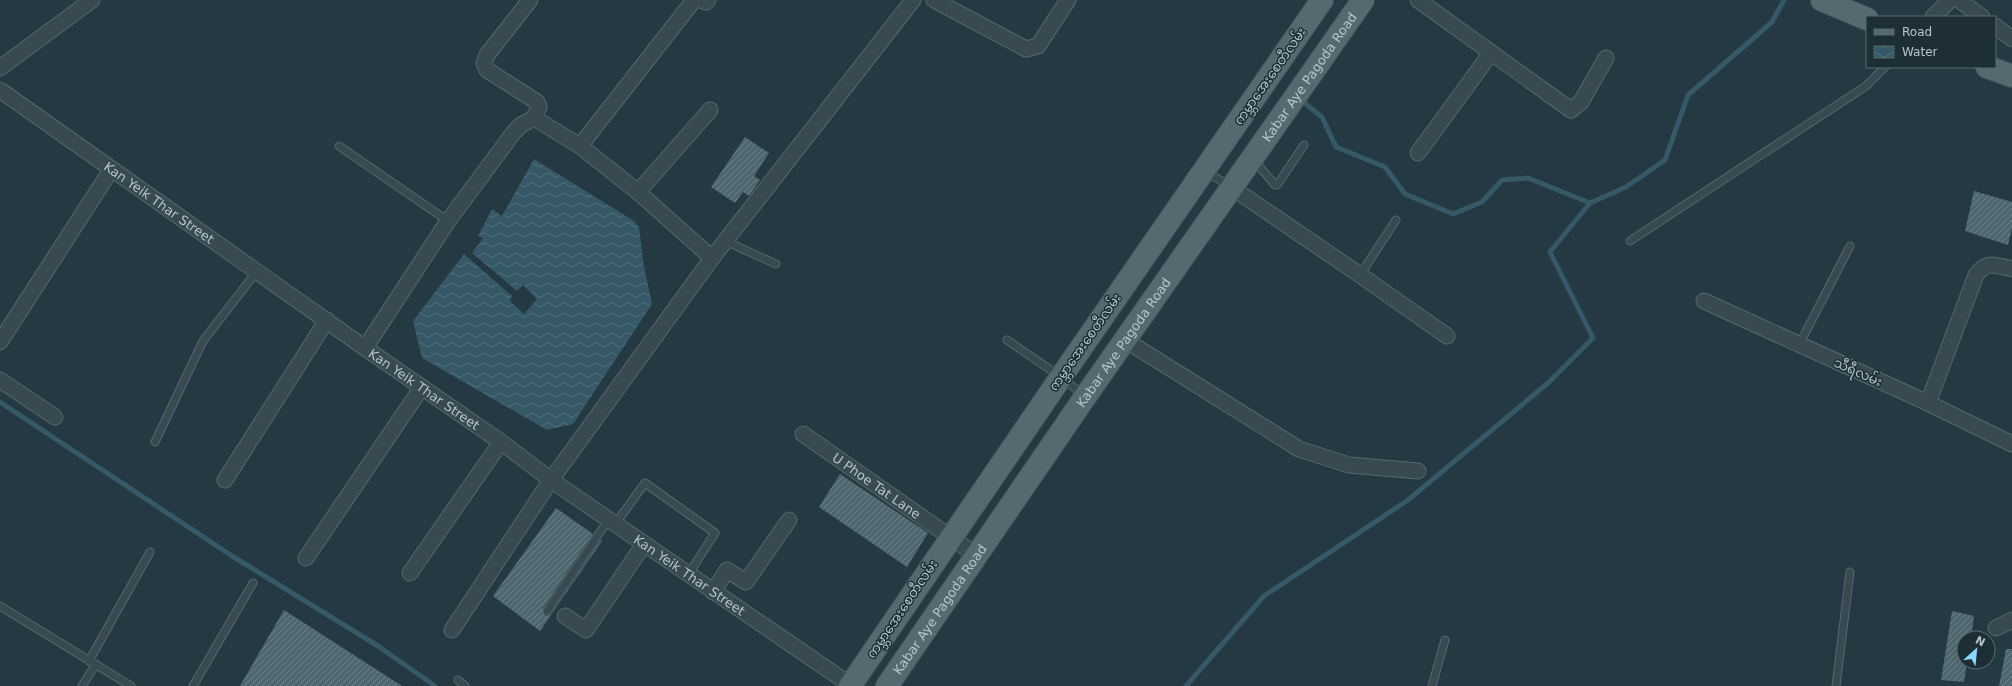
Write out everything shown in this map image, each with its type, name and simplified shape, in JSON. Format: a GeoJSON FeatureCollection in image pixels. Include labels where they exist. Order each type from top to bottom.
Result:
{"type":"FeatureCollection","features":[{"type":"Feature","properties":{"kind":"main road","name":"Kabar Aye Pagoda Road"},"geometry":{"type":"LineString","coordinates":[[887,686],[1085,397],[1363,0]]}},
{"type":"Feature","properties":{"kind":"main road"},"geometry":{"type":"LineString","coordinates":[[1822,0],[1866,19]]}},
{"type":"Feature","properties":{"kind":"main road"},"geometry":{"type":"LineString","coordinates":[[1320,3],[1345,26]]}},
{"type":"Feature","properties":{"kind":"main road","name":"ကမ္ဘာအေးစေတီလမ်း"},"geometry":{"type":"LineString","coordinates":[[851,686],[951,537],[1320,3]]}},
{"type":"Feature","properties":{"kind":"main road"},"geometry":{"type":"LineString","coordinates":[[1990,68],[2012,76]]}},
{"type":"Feature","properties":{"kind":"street"},"geometry":{"type":"LineString","coordinates":[[0,68],[92,0]]}},
{"type":"Feature","properties":{"kind":"street"},"geometry":{"type":"LineString","coordinates":[[365,348],[448,220],[514,132],[521,125],[534,118],[539,107],[536,102],[487,70],[484,63],[487,55],[530,0]]}},
{"type":"Feature","properties":{"kind":"street"},"geometry":{"type":"LineString","coordinates":[[580,146],[694,0]]}},
{"type":"Feature","properties":{"kind":"street"},"geometry":{"type":"LineString","coordinates":[[701,0],[706,2],[708,0]]}},
{"type":"Feature","properties":{"kind":"street"},"geometry":{"type":"LineString","coordinates":[[452,630],[551,480],[712,258],[913,0]]}},
{"type":"Feature","properties":{"kind":"street"},"geometry":{"type":"LineString","coordinates":[[934,0],[1026,49],[1038,46],[1068,0]]}},
{"type":"Feature","properties":{"kind":"street"},"geometry":{"type":"LineString","coordinates":[[1418,0],[1571,110],[1581,102],[1606,58]]}},
{"type":"Feature","properties":{"kind":"street"},"geometry":{"type":"LineString","coordinates":[[1935,16],[1950,0]]}},
{"type":"Feature","properties":{"kind":"street"},"geometry":{"type":"LineString","coordinates":[[1959,0],[1981,16]]}},
{"type":"Feature","properties":{"kind":"street"},"geometry":{"type":"LineString","coordinates":[[1996,27],[2012,38]]}},
{"type":"Feature","properties":{"kind":"street"},"geometry":{"type":"LineString","coordinates":[[1418,153],[1491,53]]}},
{"type":"Feature","properties":{"kind":"street","name":"Kan Yeik Thar Street"},"geometry":{"type":"LineString","coordinates":[[0,90],[111,170],[257,270],[365,348],[501,442],[551,480],[851,686]]}},
{"type":"Feature","properties":{"kind":"street"},"geometry":{"type":"LineString","coordinates":[[638,192],[710,110]]}},
{"type":"Feature","properties":{"kind":"street"},"geometry":{"type":"LineString","coordinates":[[534,118],[580,146],[638,192],[712,258]]}},
{"type":"Feature","properties":{"kind":"street"},"geometry":{"type":"LineString","coordinates":[[0,342],[111,170]]}},
{"type":"Feature","properties":{"kind":"street"},"geometry":{"type":"LineString","coordinates":[[1231,187],[1447,336]]}},
{"type":"Feature","properties":{"kind":"street"},"geometry":{"type":"LineString","coordinates":[[1928,403],[1976,275],[1982,267],[1990,264],[2012,270]]}},
{"type":"Feature","properties":{"kind":"street","name":"သီရီလမ်း"},"geometry":{"type":"LineString","coordinates":[[1704,301],[1928,403],[2012,444]]}},
{"type":"Feature","properties":{"kind":"street"},"geometry":{"type":"LineString","coordinates":[[225,480],[327,320]]}},
{"type":"Feature","properties":{"kind":"street"},"geometry":{"type":"LineString","coordinates":[[1125,340],[1299,448],[1349,465],[1418,471]]}},
{"type":"Feature","properties":{"kind":"street"},"geometry":{"type":"LineString","coordinates":[[0,380],[55,417]]}},
{"type":"Feature","properties":{"kind":"street"},"geometry":{"type":"LineString","coordinates":[[306,558],[422,387]]}},
{"type":"Feature","properties":{"kind":"street","name":"U Phoe Tat Lane"},"geometry":{"type":"LineString","coordinates":[[803,434],[976,555]]}},
{"type":"Feature","properties":{"kind":"street"},"geometry":{"type":"LineString","coordinates":[[410,573],[501,442]]}},
{"type":"Feature","properties":{"kind":"street"},"geometry":{"type":"LineString","coordinates":[[713,592],[728,570],[746,582],[788,520]]}},
{"type":"Feature","properties":{"kind":"street"},"geometry":{"type":"LineString","coordinates":[[565,616],[586,630],[644,544]]}},
{"type":"Feature","properties":{"kind":"street"},"geometry":{"type":"LineString","coordinates":[[1996,628],[2012,620]]}},
{"type":"Feature","properties":{"kind":"lane"},"geometry":{"type":"LineString","coordinates":[[1630,240],[1866,86],[1884,68]]}},
{"type":"Feature","properties":{"kind":"lane"},"geometry":{"type":"LineString","coordinates":[[1252,158],[1277,186],[1304,145]]}},
{"type":"Feature","properties":{"kind":"lane"},"geometry":{"type":"LineString","coordinates":[[339,146],[448,220]]}},
{"type":"Feature","properties":{"kind":"lane"},"geometry":{"type":"LineString","coordinates":[[1205,170],[1231,187]]}},
{"type":"Feature","properties":{"kind":"lane"},"geometry":{"type":"LineString","coordinates":[[1360,275],[1396,220]]}},
{"type":"Feature","properties":{"kind":"lane"},"geometry":{"type":"LineString","coordinates":[[725,241],[776,264]]}},
{"type":"Feature","properties":{"kind":"lane"},"geometry":{"type":"LineString","coordinates":[[1799,345],[1850,246]]}},
{"type":"Feature","properties":{"kind":"lane"},"geometry":{"type":"LineString","coordinates":[[156,442],[203,341],[257,270]]}},
{"type":"Feature","properties":{"kind":"lane"},"geometry":{"type":"LineString","coordinates":[[1007,340],[1061,377],[1085,397]]}},
{"type":"Feature","properties":{"kind":"lane"},"geometry":{"type":"LineString","coordinates":[[547,611],[612,521],[645,483],[715,533],[688,575]]}},
{"type":"Feature","properties":{"kind":"lane"},"geometry":{"type":"LineString","coordinates":[[82,686],[150,552]]}},
{"type":"Feature","properties":{"kind":"lane"},"geometry":{"type":"LineString","coordinates":[[1836,686],[1850,572]]}},
{"type":"Feature","properties":{"kind":"lane"},"geometry":{"type":"LineString","coordinates":[[193,686],[253,583]]}},
{"type":"Feature","properties":{"kind":"lane"},"geometry":{"type":"LineString","coordinates":[[0,606],[131,686]]}},
{"type":"Feature","properties":{"kind":"lane"},"geometry":{"type":"LineString","coordinates":[[1432,686],[1445,640]]}},
{"type":"Feature","properties":{"kind":"lane"},"geometry":{"type":"LineString","coordinates":[[458,680],[466,686]]}},
{"type":"Feature","properties":{"kind":"water"},"geometry":{"type":"Polygon","coordinates":[[[534,159],[634,221],[639,227],[644,267],[652,304],[573,424],[547,430],[422,358],[413,321],[464,254],[512,296],[510,301],[524,314],[537,299],[523,285],[517,291],[472,253],[483,238],[478,236],[492,209],[502,216],[534,159]]]}},
{"type":"Feature","properties":{"kind":"building"},"geometry":{"type":"Polygon","coordinates":[[[745,137],[769,153],[754,176],[760,180],[749,196],[743,192],[735,203],[711,187],[745,137]]]}},
{"type":"Feature","properties":{"kind":"building"},"geometry":{"type":"Polygon","coordinates":[[[1974,191],[2012,202],[2012,228],[2008,245],[1965,231],[1974,191]]]}},
{"type":"Feature","properties":{"kind":"building"},"geometry":{"type":"Polygon","coordinates":[[[840,474],[928,533],[907,567],[819,507],[840,474]]]}},
{"type":"Feature","properties":{"kind":"building"},"geometry":{"type":"Polygon","coordinates":[[[556,508],[593,534],[543,608],[544,615],[547,616],[551,614],[601,540],[602,541],[540,631],[493,596],[556,508]]]}},
{"type":"Feature","properties":{"kind":"building"},"geometry":{"type":"Polygon","coordinates":[[[284,610],[402,686],[240,686],[284,610]]]}},
{"type":"Feature","properties":{"kind":"building"},"geometry":{"type":"Polygon","coordinates":[[[1952,611],[1974,616],[1972,630],[1956,630],[1956,670],[1966,670],[1964,682],[1941,680],[1952,611]]]}},
{"type":"Feature","properties":{"kind":"building"},"geometry":{"type":"Polygon","coordinates":[[[2006,649],[2012,649],[2012,686],[1999,686],[2006,649]]]}},
{"type":"Feature","properties":{"kind":"waterway"},"geometry":{"type":"LineString","coordinates":[[1302,101],[1322,117],[1336,147],[1385,167],[1405,194],[1453,214],[1482,202],[1502,180],[1528,178],[1590,203],[1626,187],[1665,160],[1688,95],[1772,22],[1784,0]]}},
{"type":"Feature","properties":{"kind":"waterway"},"geometry":{"type":"LineString","coordinates":[[1186,686],[1264,596],[1408,500],[1548,383],[1593,338],[1550,252],[1590,203]]}},
{"type":"Feature","properties":{"kind":"waterway"},"geometry":{"type":"LineString","coordinates":[[0,402],[232,556],[378,646],[435,686]]}}]}
